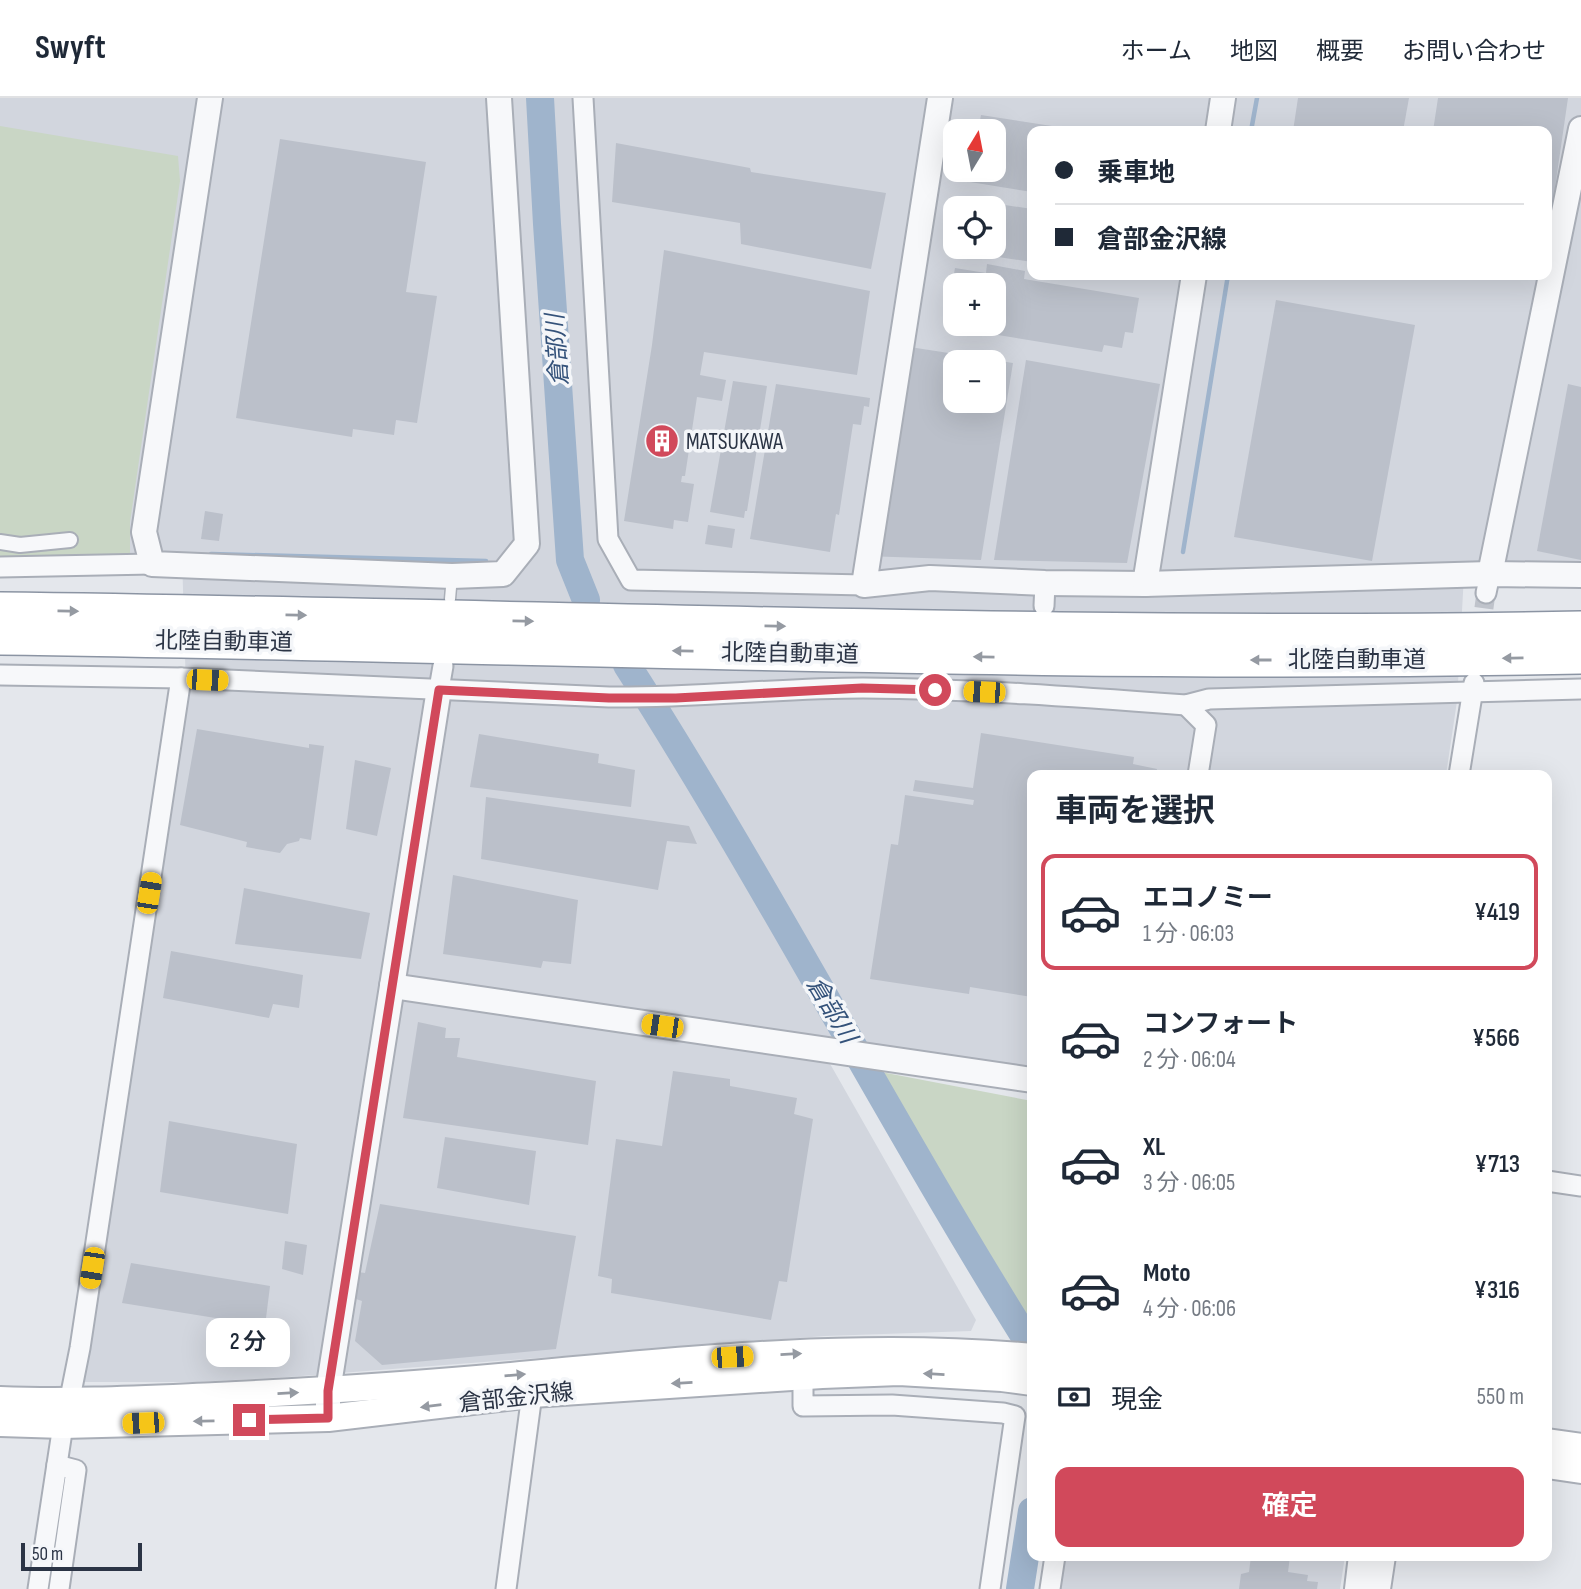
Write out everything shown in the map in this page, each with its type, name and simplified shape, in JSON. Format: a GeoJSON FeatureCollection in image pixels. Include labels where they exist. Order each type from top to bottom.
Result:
{"type":"FeatureCollection","features":[{"type":"Feature","properties":{"kind":"highway","name":"北陸自動車道"},"geometry":{"type":"LineString","coordinates":[[0,610],[1063,631],[1581,629]]}},
{"type":"Feature","properties":{"kind":"highway","name":"北陸自動車道"},"geometry":{"type":"LineString","coordinates":[[0,637],[1061,658],[1271,660],[1581,656]]}},
{"type":"Feature","properties":{"kind":"main road","name":"倉部金沢線"},"geometry":{"type":"LineString","coordinates":[[0,1423],[66,1414],[679,1359],[898,1350],[1000,1366],[1027,1380]]}},
{"type":"Feature","properties":{"kind":"main road","name":"倉部金沢線"},"geometry":{"type":"LineString","coordinates":[[0,1400],[66,1414],[328,1418],[532,1394],[1000,1366],[1027,1358]]}},
{"type":"Feature","properties":{"kind":"main road"},"geometry":{"type":"LineString","coordinates":[[1552,1443],[1581,1447]]}},
{"type":"Feature","properties":{"kind":"main road"},"geometry":{"type":"LineString","coordinates":[[1552,1466],[1581,1471]]}},
{"type":"Feature","properties":{"kind":"street"},"geometry":{"type":"LineString","coordinates":[[152,564],[144,532],[210,98]]}},
{"type":"Feature","properties":{"kind":"street"},"geometry":{"type":"LineString","coordinates":[[0,567],[152,564],[451,588],[503,574],[527,544],[499,98]]}},
{"type":"Feature","properties":{"kind":"street"},"geometry":{"type":"LineString","coordinates":[[583,98],[608,539],[631,580],[864,585],[930,578],[1045,595],[1144,584],[1488,584],[1581,575]]}},
{"type":"Feature","properties":{"kind":"street"},"geometry":{"type":"LineString","coordinates":[[864,585],[940,98]]}},
{"type":"Feature","properties":{"kind":"street"},"geometry":{"type":"LineString","coordinates":[[1218,126],[1223,98]]}},
{"type":"Feature","properties":{"kind":"street"},"geometry":{"type":"LineString","coordinates":[[1552,272],[1580,136]]}},
{"type":"Feature","properties":{"kind":"street"},"geometry":{"type":"LineString","coordinates":[[1144,584],[1193,280]]}},
{"type":"Feature","properties":{"kind":"street"},"geometry":{"type":"LineString","coordinates":[[1488,584],[1550,280]]}},
{"type":"Feature","properties":{"kind":"street"},"geometry":{"type":"LineString","coordinates":[[0,542],[20,545],[70,540]]}},
{"type":"Feature","properties":{"kind":"street"},"geometry":{"type":"LineString","coordinates":[[1032,693],[1034,670]]}},
{"type":"Feature","properties":{"kind":"street"},"geometry":{"type":"LineString","coordinates":[[0,675],[441,678],[609,698],[676,698],[862,688],[1032,693],[1186,705],[1209,699],[1473,687],[1581,689]]}},
{"type":"Feature","properties":{"kind":"street"},"geometry":{"type":"LineString","coordinates":[[38,1589],[57,1465],[80,1349],[181,678]]}},
{"type":"Feature","properties":{"kind":"street"},"geometry":{"type":"LineString","coordinates":[[328,1418],[328,1391],[441,678]]}},
{"type":"Feature","properties":{"kind":"street"},"geometry":{"type":"LineString","coordinates":[[1460,770],[1473,687]]}},
{"type":"Feature","properties":{"kind":"street"},"geometry":{"type":"LineString","coordinates":[[1186,705],[1206,725],[1199,770]]}},
{"type":"Feature","properties":{"kind":"street"},"geometry":{"type":"LineString","coordinates":[[392,986],[1027,1079]]}},
{"type":"Feature","properties":{"kind":"street"},"geometry":{"type":"LineString","coordinates":[[1552,1182],[1581,1186]]}},
{"type":"Feature","properties":{"kind":"street"},"geometry":{"type":"LineString","coordinates":[[803,1376],[803,1406],[892,1405],[1015,1416],[990,1589]]}},
{"type":"Feature","properties":{"kind":"street"},"geometry":{"type":"LineString","coordinates":[[506,1589],[532,1394]]}},
{"type":"Feature","properties":{"kind":"street"},"geometry":{"type":"LineString","coordinates":[[57,1465],[76,1470],[59,1589]]}},
{"type":"Feature","properties":{"kind":"street"},"geometry":{"type":"LineString","coordinates":[[1050,1589],[1054,1561]]}},
{"type":"Feature","properties":{"kind":"street"},"geometry":{"type":"LineString","coordinates":[[1357,1589],[1360,1561]]}},
{"type":"Feature","properties":{"kind":"street"},"geometry":{"type":"LineString","coordinates":[[1378,1589],[1382,1561]]}},
{"type":"Feature","properties":{"kind":"shaded area"},"geometry":{"type":"Polygon","coordinates":[[[0,98],[1581,98],[1581,567],[1464,575],[1457,701],[1447,770],[1027,770],[1027,1073],[829,1062],[976,1320],[971,1331],[825,1336],[288,1377],[195,1382],[82,1382],[186,689],[182,556],[0,555],[0,98]]]}},
{"type":"Feature","properties":{"kind":"shaded area"},"geometry":{"type":"Polygon","coordinates":[[[1061,1561],[1344,1561],[1340,1589],[1057,1589],[1061,1561]]]}},
{"type":"Feature","properties":{"kind":"green space"},"geometry":{"type":"Polygon","coordinates":[[[0,126],[178,156],[180,181],[130,522],[130,560],[0,560],[0,126]]]}},
{"type":"Feature","properties":{"kind":"green space"},"geometry":{"type":"Polygon","coordinates":[[[881,1072],[1027,1100],[1027,1317],[881,1072]]]}},
{"type":"Feature","properties":{"kind":"building"},"geometry":{"type":"Polygon","coordinates":[[[1298,98],[1409,98],[1404,126],[1294,126],[1298,98]]]}},
{"type":"Feature","properties":{"kind":"building"},"geometry":{"type":"Polygon","coordinates":[[[1438,98],[1568,98],[1552,208],[1552,126],[1434,126],[1438,98]]]}},
{"type":"Feature","properties":{"kind":"building"},"geometry":{"type":"Polygon","coordinates":[[[981,115],[1052,126],[1027,126],[1027,191],[970,182],[1006,182],[1006,119],[980,119],[981,115]]]}},
{"type":"Feature","properties":{"kind":"building"},"geometry":{"type":"Polygon","coordinates":[[[280,139],[426,162],[406,292],[437,296],[417,423],[396,420],[394,435],[353,429],[352,437],[236,418],[280,139]]]}},
{"type":"Feature","properties":{"kind":"building"},"geometry":{"type":"Polygon","coordinates":[[[616,143],[750,168],[751,172],[886,193],[871,269],[741,244],[740,223],[612,202],[616,143]]]}},
{"type":"Feature","properties":{"kind":"building"},"geometry":{"type":"Polygon","coordinates":[[[1006,205],[1027,208],[1027,261],[1006,258],[1006,205]]]}},
{"type":"Feature","properties":{"kind":"building"},"geometry":{"type":"Polygon","coordinates":[[[664,250],[870,291],[857,375],[704,352],[700,375],[726,380],[722,401],[697,397],[685,476],[682,476],[681,482],[694,484],[688,522],[674,520],[673,529],[624,521],[664,250]]]}},
{"type":"Feature","properties":{"kind":"building"},"geometry":{"type":"Polygon","coordinates":[[[987,264],[1025,271],[1024,279],[1027,280],[1139,298],[1133,333],[1125,332],[1122,348],[1104,345],[1102,352],[1004,336],[1006,273],[986,273],[987,264]]]}},
{"type":"Feature","properties":{"kind":"building"},"geometry":{"type":"Polygon","coordinates":[[[955,268],[986,273],[954,273],[955,268]]]}},
{"type":"Feature","properties":{"kind":"building"},"geometry":{"type":"Polygon","coordinates":[[[1276,300],[1415,325],[1372,561],[1234,537],[1276,300]]]}},
{"type":"Feature","properties":{"kind":"building"},"geometry":{"type":"Polygon","coordinates":[[[897,345],[943,352],[943,413],[1005,413],[981,560],[865,556],[897,345]]]}},
{"type":"Feature","properties":{"kind":"building"},"geometry":{"type":"Polygon","coordinates":[[[1026,360],[1160,384],[1127,563],[994,560],[1026,360]]]}},
{"type":"Feature","properties":{"kind":"building"},"geometry":{"type":"Polygon","coordinates":[[[1006,362],[1013,363],[1006,406],[1006,362]]]}},
{"type":"Feature","properties":{"kind":"building"},"geometry":{"type":"Polygon","coordinates":[[[733,381],[767,386],[744,518],[710,512],[733,381]]]}},
{"type":"Feature","properties":{"kind":"building"},"geometry":{"type":"Polygon","coordinates":[[[776,384],[870,398],[869,407],[864,406],[861,425],[853,424],[839,515],[836,514],[830,552],[750,539],[776,384]]]}},
{"type":"Feature","properties":{"kind":"building"},"geometry":{"type":"Polygon","coordinates":[[[1568,384],[1581,387],[1581,560],[1537,551],[1568,384]]]}},
{"type":"Feature","properties":{"kind":"building"},"geometry":{"type":"Polygon","coordinates":[[[205,511],[223,514],[219,541],[201,539],[205,511]]]}},
{"type":"Feature","properties":{"kind":"building"},"geometry":{"type":"Polygon","coordinates":[[[708,525],[735,529],[732,548],[705,544],[708,525]]]}},
{"type":"Feature","properties":{"kind":"building"},"geometry":{"type":"Polygon","coordinates":[[[197,729],[309,748],[309,744],[324,746],[311,840],[300,838],[299,841],[287,844],[280,853],[246,847],[247,842],[180,825],[197,729]]]}},
{"type":"Feature","properties":{"kind":"building"},"geometry":{"type":"Polygon","coordinates":[[[981,733],[1134,757],[1133,764],[1157,769],[1027,770],[1027,996],[970,987],[969,994],[870,979],[891,844],[898,845],[905,795],[973,805],[974,800],[913,791],[915,780],[973,788],[981,733]]]}},
{"type":"Feature","properties":{"kind":"building"},"geometry":{"type":"Polygon","coordinates":[[[479,734],[599,754],[598,763],[635,770],[631,807],[470,787],[479,734]]]}},
{"type":"Feature","properties":{"kind":"building"},"geometry":{"type":"Polygon","coordinates":[[[355,760],[391,768],[377,836],[346,829],[355,760]]]}},
{"type":"Feature","properties":{"kind":"building"},"geometry":{"type":"Polygon","coordinates":[[[486,797],[689,826],[697,844],[667,841],[658,890],[481,859],[486,797]]]}},
{"type":"Feature","properties":{"kind":"building"},"geometry":{"type":"Polygon","coordinates":[[[453,875],[578,900],[571,964],[543,961],[541,968],[443,954],[453,875]]]}},
{"type":"Feature","properties":{"kind":"building"},"geometry":{"type":"Polygon","coordinates":[[[244,888],[370,913],[361,959],[235,944],[244,888]]]}},
{"type":"Feature","properties":{"kind":"building"},"geometry":{"type":"Polygon","coordinates":[[[171,951],[303,975],[299,1008],[273,1004],[269,1018],[163,998],[171,951]]]}},
{"type":"Feature","properties":{"kind":"building"},"geometry":{"type":"Polygon","coordinates":[[[418,1022],[446,1028],[445,1038],[460,1038],[457,1057],[596,1081],[588,1145],[403,1118],[418,1022]]]}},
{"type":"Feature","properties":{"kind":"building"},"geometry":{"type":"Polygon","coordinates":[[[673,1071],[730,1079],[730,1086],[797,1098],[794,1114],[813,1119],[787,1282],[779,1281],[771,1320],[611,1293],[612,1279],[598,1276],[616,1139],[662,1146],[673,1071]]]}},
{"type":"Feature","properties":{"kind":"building"},"geometry":{"type":"Polygon","coordinates":[[[169,1121],[297,1144],[288,1214],[160,1192],[169,1121]]]}},
{"type":"Feature","properties":{"kind":"building"},"geometry":{"type":"Polygon","coordinates":[[[445,1137],[536,1151],[529,1205],[437,1188],[445,1137]]]}},
{"type":"Feature","properties":{"kind":"building"},"geometry":{"type":"Polygon","coordinates":[[[380,1204],[576,1236],[556,1349],[382,1365],[355,1341],[362,1301],[353,1298],[358,1272],[365,1273],[380,1204]]]}},
{"type":"Feature","properties":{"kind":"building"},"geometry":{"type":"Polygon","coordinates":[[[285,1241],[307,1245],[303,1275],[282,1269],[285,1241]]]}},
{"type":"Feature","properties":{"kind":"building"},"geometry":{"type":"Polygon","coordinates":[[[131,1263],[270,1286],[265,1326],[122,1303],[131,1263]]]}},
{"type":"Feature","properties":{"kind":"building"},"geometry":{"type":"Polygon","coordinates":[[[1250,1561],[1289,1561],[1288,1572],[1308,1575],[1307,1581],[1318,1582],[1317,1589],[1239,1589],[1241,1574],[1249,1572],[1250,1561]]]}},
{"type":"Feature","properties":{"kind":"waterway","name":"倉部川"},"geometry":{"type":"LineString","coordinates":[[540,98],[570,560],[586,600]]}},
{"type":"Feature","properties":{"kind":"waterway"},"geometry":{"type":"LineString","coordinates":[[1252,126],[1257,98]]}},
{"type":"Feature","properties":{"kind":"waterway"},"geometry":{"type":"LineString","coordinates":[[1183,552],[1227,280]]}},
{"type":"Feature","properties":{"kind":"waterway"},"geometry":{"type":"LineString","coordinates":[[211,554],[486,561]]}},
{"type":"Feature","properties":{"kind":"waterway","name":"倉部川"},"geometry":{"type":"LineString","coordinates":[[627,665],[730,834],[928,1176],[1027,1340]]}},
{"type":"Feature","properties":{"kind":"waterway","name":"倉部川"},"geometry":{"type":"LineString","coordinates":[[1020,1589],[1027,1544]]}},
{"type":"Feature","properties":{"kind":"tunnel"},"geometry":{"type":"LineString","coordinates":[[1480,637],[1486,593]]}},
{"type":"Feature","properties":{"kind":"place","name":"MATSUKAWA"},"geometry":{"type":"Point","coordinates":[662,441]}},
{"type":"Feature","properties":{"kind":"route"},"geometry":{"type":"LineString","coordinates":[[249,1420],[328,1418],[328,1391],[439,690],[609,698],[676,698],[862,688],[935,690]]}}]}
